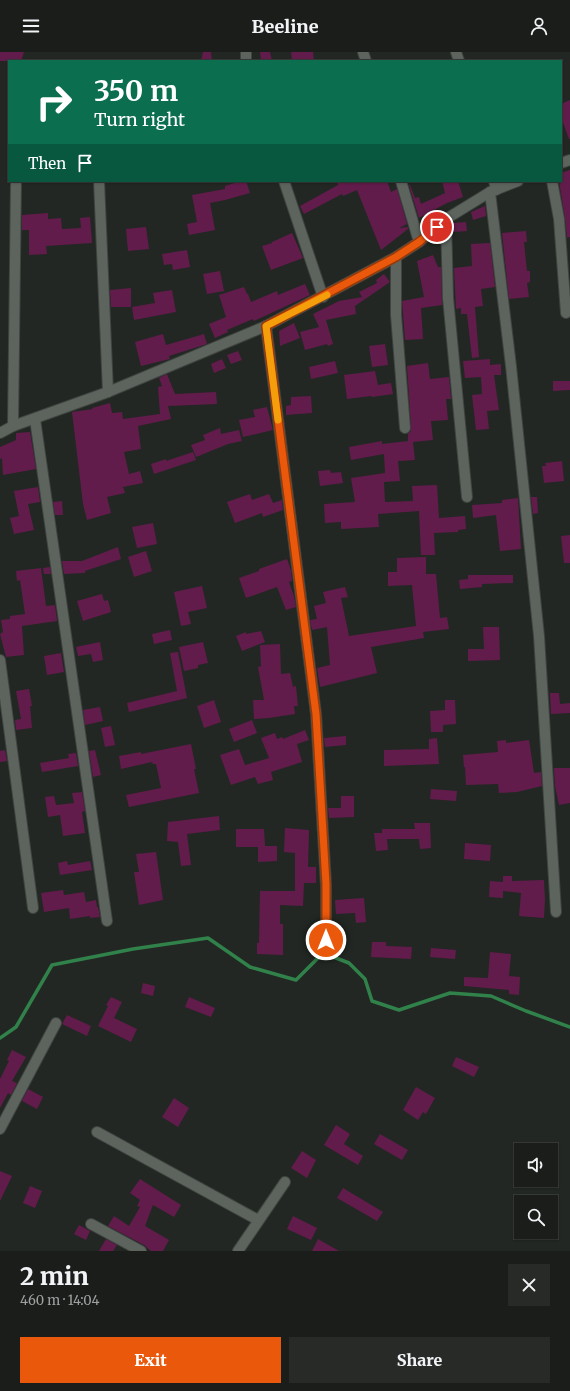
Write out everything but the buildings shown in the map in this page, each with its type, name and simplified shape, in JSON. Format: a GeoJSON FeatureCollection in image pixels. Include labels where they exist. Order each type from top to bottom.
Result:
{"type":"FeatureCollection","features":[{"type":"Feature","properties":{"kind":"street"},"geometry":{"type":"LineString","coordinates":[[13,426],[16,182]]}},
{"type":"Feature","properties":{"kind":"street"},"geometry":{"type":"LineString","coordinates":[[99,182],[108,392]]}},
{"type":"Feature","properties":{"kind":"street"},"geometry":{"type":"LineString","coordinates":[[284,182],[323,297]]}},
{"type":"Feature","properties":{"kind":"street"},"geometry":{"type":"LineString","coordinates":[[401,182],[419,242]]}},
{"type":"Feature","properties":{"kind":"street"},"geometry":{"type":"LineString","coordinates":[[0,433],[13,426],[108,392],[266,326],[396,257],[419,242],[446,219],[493,188],[514,182]]}},
{"type":"Feature","properties":{"kind":"street"},"geometry":{"type":"LineString","coordinates":[[552,182],[559,219],[566,313]]}},
{"type":"Feature","properties":{"kind":"street"},"geometry":{"type":"LineString","coordinates":[[493,188],[539,636],[556,912]]}},
{"type":"Feature","properties":{"kind":"street"},"geometry":{"type":"LineString","coordinates":[[446,219],[448,298],[467,498]]}},
{"type":"Feature","properties":{"kind":"street"},"geometry":{"type":"LineString","coordinates":[[396,257],[396,315],[405,428]]}},
{"type":"Feature","properties":{"kind":"street"},"geometry":{"type":"LineString","coordinates":[[266,326],[316,714],[326,884],[326,940]]}},
{"type":"Feature","properties":{"kind":"street"},"geometry":{"type":"LineString","coordinates":[[35,419],[107,921]]}},
{"type":"Feature","properties":{"kind":"street"},"geometry":{"type":"LineString","coordinates":[[0,660],[33,908]]}},
{"type":"Feature","properties":{"kind":"street"},"geometry":{"type":"LineString","coordinates":[[0,1129],[56,1023]]}},
{"type":"Feature","properties":{"kind":"street"},"geometry":{"type":"LineString","coordinates":[[97,1132],[258,1220]]}},
{"type":"Feature","properties":{"kind":"street"},"geometry":{"type":"LineString","coordinates":[[238,1251],[285,1182]]}},
{"type":"Feature","properties":{"kind":"street"},"geometry":{"type":"LineString","coordinates":[[90,1224],[141,1251]]}},
{"type":"Feature","properties":{"kind":"waterway"},"geometry":{"type":"LineString","coordinates":[[0,1038],[16,1027],[52,965],[133,949],[208,938],[250,967],[296,980],[323,953],[349,963],[365,979],[372,1001],[399,1010],[450,993],[491,996],[570,1027]]}},
{"type":"Feature","properties":{"kind":"slow traffic"},"geometry":{"type":"LineString","coordinates":[[278,420],[266,326],[327,295]]}},
{"type":"Feature","properties":{"kind":"route"},"geometry":{"type":"LineString","coordinates":[[326,940],[326,884],[316,714],[266,326],[396,257],[419,242],[437,227]]}}]}
